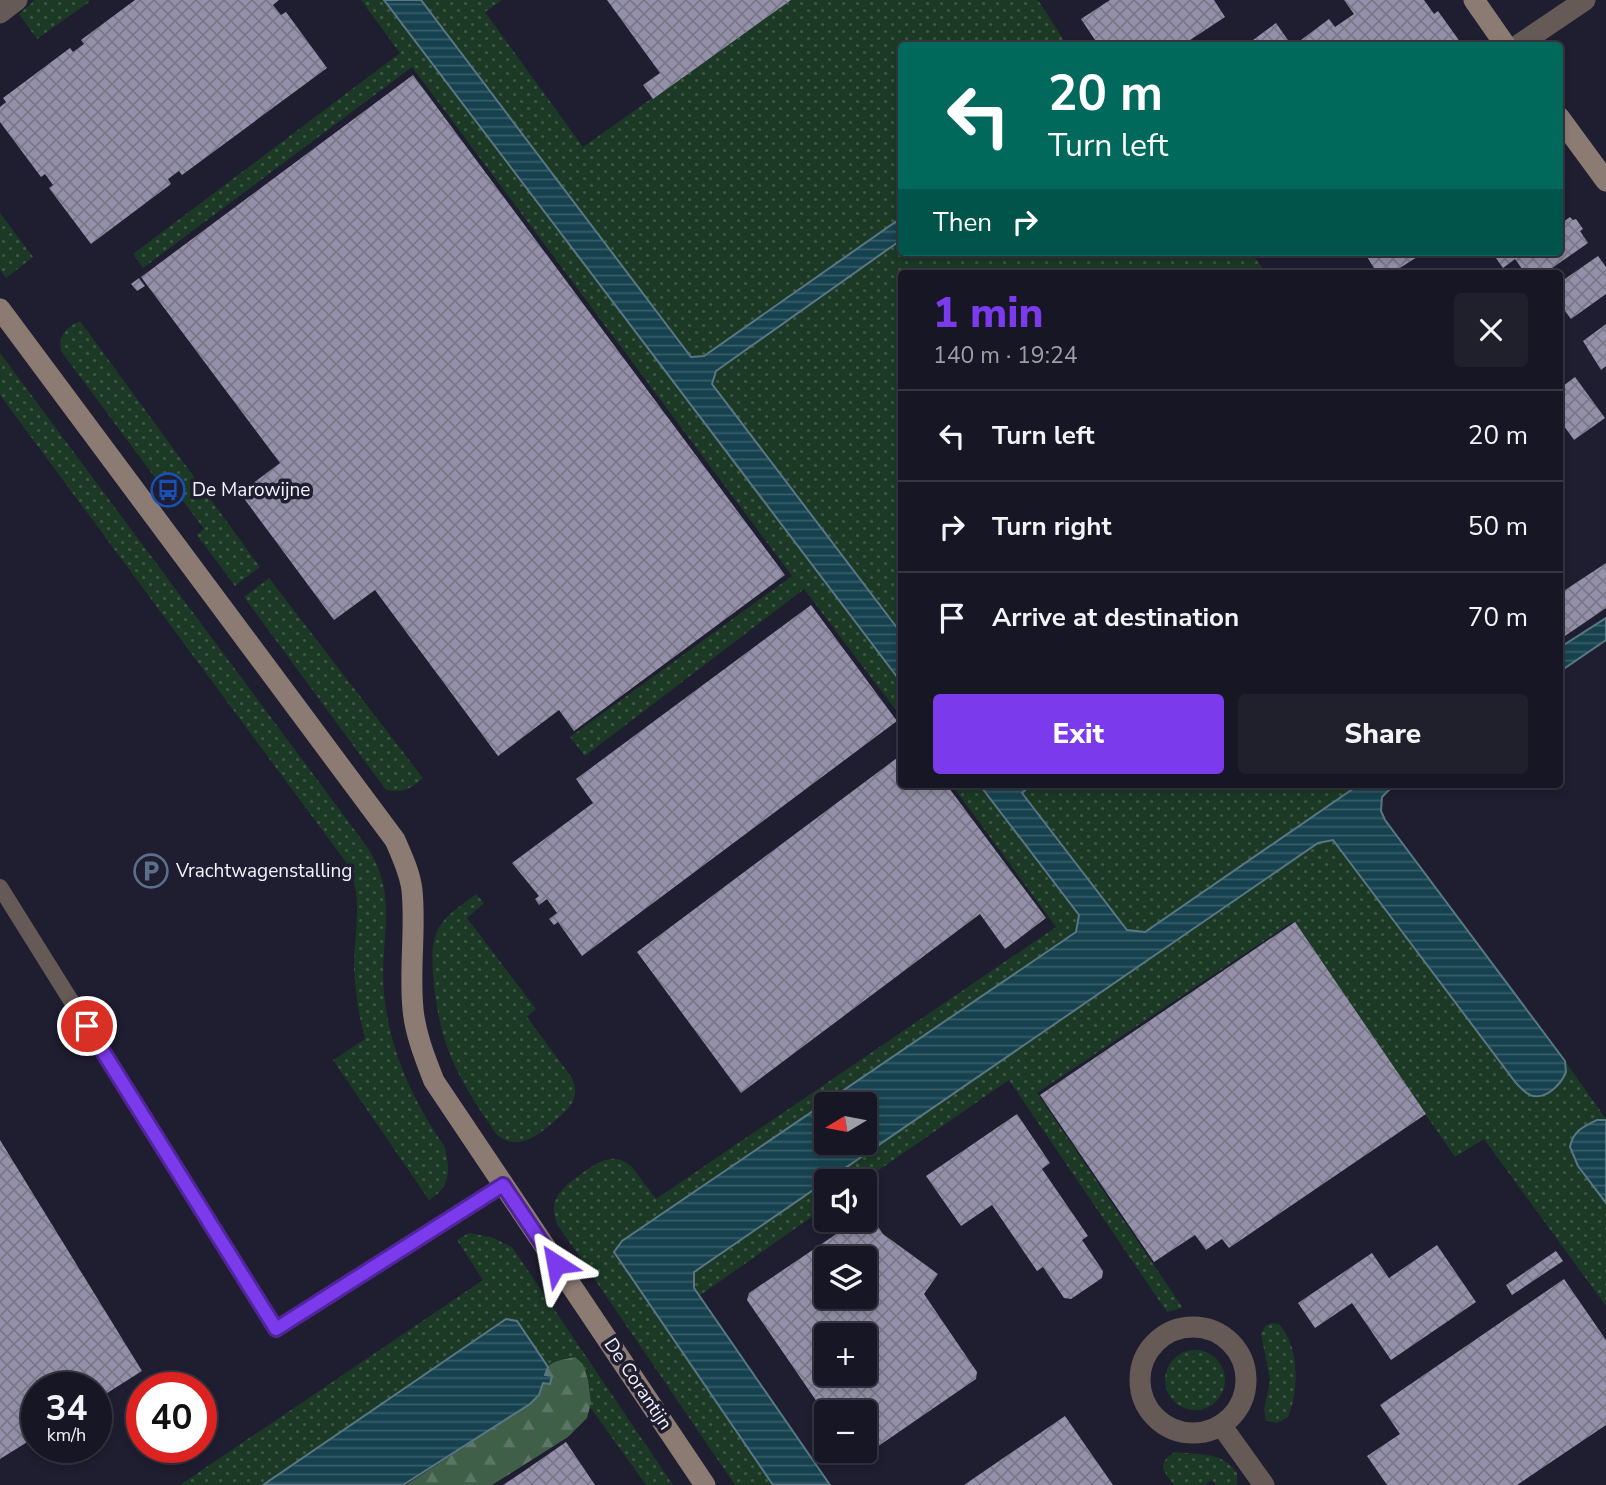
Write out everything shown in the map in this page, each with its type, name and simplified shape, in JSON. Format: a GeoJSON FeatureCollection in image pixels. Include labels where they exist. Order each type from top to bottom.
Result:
{"type":"FeatureCollection","features":[{"type":"Feature","properties":{"kind":"street"},"geometry":{"type":"LineString","coordinates":[[0,13],[17,0]]}},
{"type":"Feature","properties":{"kind":"street"},"geometry":{"type":"LineString","coordinates":[[1474,0],[1503,42]]}},
{"type":"Feature","properties":{"kind":"street"},"geometry":{"type":"LineString","coordinates":[[1523,42],[1585,0]]}},
{"type":"Feature","properties":{"kind":"street"},"geometry":{"type":"LineString","coordinates":[[1563,122],[1606,181]]}},
{"type":"Feature","properties":{"kind":"street"},"geometry":{"type":"LineString","coordinates":[[0,309],[395,840],[412,889],[412,999],[423,1051],[433,1081],[503,1185]]}},
{"type":"Feature","properties":{"kind":"street","name":"De Corantijn"},"geometry":{"type":"LineString","coordinates":[[503,1185],[705,1485]]}},
{"type":"Feature","properties":{"kind":"street"},"geometry":{"type":"LineString","coordinates":[[1194,1326],[1210,1329],[1225,1337],[1237,1349],[1247,1380],[1244,1397],[1235,1413],[1221,1425],[1205,1432],[1186,1433],[1168,1427],[1154,1416],[1144,1401],[1140,1383],[1142,1364],[1150,1348],[1163,1336],[1177,1329],[1194,1326]]}},
{"type":"Feature","properties":{"kind":"street"},"geometry":{"type":"LineString","coordinates":[[1221,1425],[1264,1485]]}},
{"type":"Feature","properties":{"kind":"lane"},"geometry":{"type":"LineString","coordinates":[[0,887],[276,1329],[503,1185]]}},
{"type":"Feature","properties":{"kind":"green space"},"geometry":{"type":"Polygon","coordinates":[[[35,0],[89,2],[37,39],[19,14],[35,0]]]}},
{"type":"Feature","properties":{"kind":"green space"},"geometry":{"type":"Polygon","coordinates":[[[361,0],[384,0],[898,678],[898,713],[804,589],[585,756],[570,737],[792,576],[412,67],[143,268],[133,254],[400,53],[361,0]]]}},
{"type":"Feature","properties":{"kind":"green space"},"geometry":{"type":"Polygon","coordinates":[[[421,0],[502,0],[485,12],[583,147],[790,0],[1038,0],[1065,42],[898,42],[898,220],[704,356],[691,357],[421,0]]]}},
{"type":"Feature","properties":{"kind":"green space"},"geometry":{"type":"Polygon","coordinates":[[[0,213],[33,257],[6,278],[0,270],[0,213]]]}},
{"type":"Feature","properties":{"kind":"green space"},"geometry":{"type":"Polygon","coordinates":[[[898,242],[898,256],[1254,256],[1264,270],[898,270],[898,629],[712,384],[715,371],[898,242]]]}},
{"type":"Feature","properties":{"kind":"green space"},"geometry":{"type":"Polygon","coordinates":[[[80,321],[260,567],[235,586],[197,535],[204,529],[169,482],[162,487],[61,351],[64,333],[80,321]]]}},
{"type":"Feature","properties":{"kind":"green space"},"geometry":{"type":"Polygon","coordinates":[[[0,353],[365,844],[376,863],[386,899],[383,973],[391,1035],[404,1074],[444,1146],[448,1162],[447,1177],[442,1189],[429,1200],[333,1060],[365,1039],[355,977],[356,891],[348,865],[0,395],[0,353]]]}},
{"type":"Feature","properties":{"kind":"green space"},"geometry":{"type":"Polygon","coordinates":[[[269,578],[423,778],[414,785],[397,791],[386,790],[244,597],[269,578]]]}},
{"type":"Feature","properties":{"kind":"green space"},"geometry":{"type":"Polygon","coordinates":[[[954,788],[982,788],[1079,915],[1076,932],[841,1092],[814,1092],[814,1110],[622,1241],[614,1252],[773,1485],[735,1485],[557,1224],[554,1213],[559,1194],[570,1182],[597,1163],[611,1159],[618,1159],[632,1167],[656,1199],[1056,927],[954,788]]]}},
{"type":"Feature","properties":{"kind":"green space"},"geometry":{"type":"Polygon","coordinates":[[[1028,788],[1354,788],[1145,932],[1127,930],[1022,793],[1028,788]]]}},
{"type":"Feature","properties":{"kind":"green space"},"geometry":{"type":"Polygon","coordinates":[[[1333,840],[1516,1083],[1527,1093],[1541,1096],[1558,1085],[1564,1073],[1565,1061],[1606,1119],[1581,1127],[1571,1142],[1570,1150],[1578,1166],[1606,1203],[1606,1306],[1484,1139],[1455,1157],[1292,922],[1037,1093],[1183,1308],[1167,1312],[1009,1080],[877,1171],[877,1169],[843,1169],[864,1155],[877,1155],[877,1146],[1294,859],[1318,843],[1333,840]]]}},
{"type":"Feature","properties":{"kind":"green space"},"geometry":{"type":"Polygon","coordinates":[[[476,894],[484,903],[467,918],[536,1009],[527,1017],[572,1078],[575,1088],[574,1099],[565,1112],[542,1131],[521,1142],[505,1140],[497,1135],[460,1077],[439,1020],[433,967],[435,937],[447,917],[476,894]]]}},
{"type":"Feature","properties":{"kind":"green space"},"geometry":{"type":"Polygon","coordinates":[[[814,1189],[814,1215],[699,1296],[694,1288],[694,1272],[814,1189]]]}},
{"type":"Feature","properties":{"kind":"green space"},"geometry":{"type":"Polygon","coordinates":[[[469,1233],[491,1237],[512,1247],[673,1485],[646,1485],[590,1407],[588,1380],[583,1364],[575,1357],[548,1367],[517,1321],[506,1319],[263,1485],[180,1485],[213,1463],[217,1463],[217,1460],[483,1280],[457,1240],[469,1233]]]}},
{"type":"Feature","properties":{"kind":"green space"},"geometry":{"type":"Polygon","coordinates":[[[1279,1324],[1286,1334],[1296,1369],[1292,1406],[1288,1417],[1277,1423],[1266,1421],[1264,1410],[1270,1380],[1261,1334],[1266,1325],[1279,1324]]]}},
{"type":"Feature","properties":{"kind":"green space"},"geometry":{"type":"Polygon","coordinates":[[[1195,1350],[1212,1355],[1220,1363],[1225,1380],[1220,1397],[1212,1405],[1195,1410],[1178,1405],[1170,1397],[1165,1380],[1170,1363],[1178,1355],[1195,1350]]]}},
{"type":"Feature","properties":{"kind":"green space"},"geometry":{"type":"Polygon","coordinates":[[[575,1357],[583,1364],[591,1403],[587,1418],[568,1437],[492,1485],[406,1485],[530,1404],[538,1393],[548,1367],[557,1361],[575,1357]]]}},
{"type":"Feature","properties":{"kind":"green space"},"geometry":{"type":"Polygon","coordinates":[[[1175,1452],[1209,1455],[1225,1461],[1237,1473],[1237,1485],[1216,1485],[1212,1480],[1205,1485],[1174,1485],[1163,1464],[1175,1452]]]}},
{"type":"Feature","properties":{"kind":"water"},"geometry":{"type":"Polygon","coordinates":[[[384,0],[421,0],[691,357],[704,356],[898,220],[898,242],[716,371],[712,384],[898,629],[898,678],[384,0]]]}},
{"type":"Feature","properties":{"kind":"water"},"geometry":{"type":"Polygon","coordinates":[[[1606,618],[1606,640],[1563,669],[1563,645],[1606,618]]]}},
{"type":"Feature","properties":{"kind":"water"},"geometry":{"type":"Polygon","coordinates":[[[982,788],[1028,788],[1022,793],[1127,930],[1145,932],[1354,788],[1391,788],[1382,797],[1381,811],[1385,820],[1565,1061],[1566,1072],[1557,1086],[1542,1096],[1530,1095],[1522,1089],[1333,840],[1318,843],[877,1146],[877,1092],[841,1092],[1076,932],[1079,915],[982,788]]]}},
{"type":"Feature","properties":{"kind":"water"},"geometry":{"type":"Polygon","coordinates":[[[814,1110],[814,1155],[864,1155],[844,1169],[814,1169],[814,1190],[694,1272],[694,1288],[830,1485],[773,1485],[614,1252],[622,1241],[814,1110]]]}},
{"type":"Feature","properties":{"kind":"water"},"geometry":{"type":"Polygon","coordinates":[[[1597,1120],[1606,1120],[1606,1203],[1578,1166],[1570,1147],[1576,1133],[1597,1120]]]}},
{"type":"Feature","properties":{"kind":"water"},"geometry":{"type":"Polygon","coordinates":[[[506,1319],[517,1321],[548,1367],[545,1375],[552,1376],[550,1384],[543,1383],[539,1395],[530,1404],[403,1485],[263,1485],[506,1319]]]}},
{"type":"Feature","properties":{"kind":"building"},"geometry":{"type":"Polygon","coordinates":[[[135,0],[279,0],[273,5],[281,15],[286,12],[327,68],[182,175],[179,171],[168,179],[171,184],[91,244],[49,188],[53,185],[45,174],[41,177],[0,122],[0,107],[6,102],[3,98],[70,48],[73,52],[84,44],[81,40],[135,0]]]}},
{"type":"Feature","properties":{"kind":"building"},"geometry":{"type":"Polygon","coordinates":[[[607,0],[791,0],[653,99],[643,85],[660,73],[607,0]]]}},
{"type":"Feature","properties":{"kind":"building"},"geometry":{"type":"Polygon","coordinates":[[[1110,0],[1214,0],[1225,17],[1187,42],[1096,42],[1081,19],[1110,0]]]}},
{"type":"Feature","properties":{"kind":"building"},"geometry":{"type":"Polygon","coordinates":[[[1344,0],[1424,0],[1434,14],[1438,11],[1460,42],[1298,42],[1329,19],[1335,27],[1354,14],[1344,0]]]}},
{"type":"Feature","properties":{"kind":"building"},"geometry":{"type":"Polygon","coordinates":[[[1276,23],[1289,42],[1250,42],[1276,23]]]}},
{"type":"Feature","properties":{"kind":"building"},"geometry":{"type":"Polygon","coordinates":[[[413,75],[785,575],[574,731],[559,710],[498,756],[375,590],[334,620],[240,493],[280,463],[141,277],[413,75]]]}},
{"type":"Feature","properties":{"kind":"building"},"geometry":{"type":"Polygon","coordinates":[[[1570,217],[1576,219],[1588,243],[1549,270],[1523,270],[1515,259],[1503,268],[1494,256],[1563,256],[1563,222],[1570,217]]]}},
{"type":"Feature","properties":{"kind":"building"},"geometry":{"type":"Polygon","coordinates":[[[1366,256],[1419,256],[1397,270],[1375,270],[1366,256]]]}},
{"type":"Feature","properties":{"kind":"building"},"geometry":{"type":"Polygon","coordinates":[[[1598,256],[1606,267],[1606,294],[1571,319],[1563,308],[1563,280],[1598,256]]]}},
{"type":"Feature","properties":{"kind":"building"},"geometry":{"type":"Polygon","coordinates":[[[139,278],[145,286],[137,291],[131,284],[139,278]]]}},
{"type":"Feature","properties":{"kind":"building"},"geometry":{"type":"Polygon","coordinates":[[[1606,324],[1606,366],[1601,370],[1583,341],[1606,324]]]}},
{"type":"Feature","properties":{"kind":"building"},"geometry":{"type":"Polygon","coordinates":[[[1575,377],[1605,418],[1574,440],[1563,425],[1563,386],[1575,377]]]}},
{"type":"Feature","properties":{"kind":"building"},"geometry":{"type":"Polygon","coordinates":[[[1606,563],[1606,608],[1563,637],[1563,591],[1606,563]]]}},
{"type":"Feature","properties":{"kind":"building"},"geometry":{"type":"Polygon","coordinates":[[[811,605],[897,721],[582,956],[558,922],[554,925],[549,919],[557,913],[547,899],[539,905],[535,899],[539,896],[512,863],[593,803],[576,779],[811,605]]]}},
{"type":"Feature","properties":{"kind":"building"},"geometry":{"type":"Polygon","coordinates":[[[898,757],[898,788],[949,788],[1046,918],[1005,949],[980,914],[741,1093],[637,952],[898,757]]]}},
{"type":"Feature","properties":{"kind":"building"},"geometry":{"type":"Polygon","coordinates":[[[1295,922],[1426,1114],[1229,1248],[1222,1239],[1206,1250],[1195,1235],[1154,1262],[1040,1095],[1295,922]]]}},
{"type":"Feature","properties":{"kind":"building"},"geometry":{"type":"Polygon","coordinates":[[[1017,1114],[1050,1163],[1042,1169],[1088,1236],[1082,1240],[1103,1271],[1102,1278],[1071,1299],[1064,1298],[1043,1267],[1037,1271],[992,1205],[961,1226],[926,1176],[1017,1114]]]}},
{"type":"Feature","properties":{"kind":"building"},"geometry":{"type":"Polygon","coordinates":[[[0,1140],[142,1371],[126,1372],[126,1381],[112,1390],[112,1372],[21,1372],[21,1446],[0,1459],[0,1140]]]}},
{"type":"Feature","properties":{"kind":"building"},"geometry":{"type":"Polygon","coordinates":[[[877,1225],[883,1234],[938,1274],[924,1294],[977,1372],[976,1379],[877,1447],[877,1400],[816,1400],[747,1300],[749,1293],[814,1249],[814,1309],[877,1309],[877,1246],[819,1246],[839,1232],[877,1232],[877,1225]]]}},
{"type":"Feature","properties":{"kind":"building"},"geometry":{"type":"Polygon","coordinates":[[[1437,1245],[1476,1302],[1391,1360],[1352,1303],[1315,1328],[1298,1303],[1372,1253],[1389,1278],[1437,1245]]]}},
{"type":"Feature","properties":{"kind":"building"},"geometry":{"type":"Polygon","coordinates":[[[1556,1251],[1563,1261],[1512,1295],[1506,1285],[1556,1251]]]}},
{"type":"Feature","properties":{"kind":"building"},"geometry":{"type":"Polygon","coordinates":[[[1564,1279],[1606,1340],[1606,1425],[1517,1485],[1387,1485],[1367,1456],[1400,1434],[1380,1405],[1564,1279]]]}},
{"type":"Feature","properties":{"kind":"building"},"geometry":{"type":"Polygon","coordinates":[[[1065,1416],[1113,1485],[964,1485],[1065,1416]]]}},
{"type":"Feature","properties":{"kind":"building"},"geometry":{"type":"Polygon","coordinates":[[[566,1442],[595,1485],[503,1485],[524,1471],[566,1442]]]}},
{"type":"Feature","properties":{"kind":"place","name":"De Marowijne"},"geometry":{"type":"Point","coordinates":[168,490]}},
{"type":"Feature","properties":{"kind":"place","name":"Vrachtwagenstalling"},"geometry":{"type":"Point","coordinates":[151,871]}},
{"type":"Feature","properties":{"kind":"route"},"geometry":{"type":"LineString","coordinates":[[87,1026],[276,1329],[503,1185],[556,1264]]}}]}
